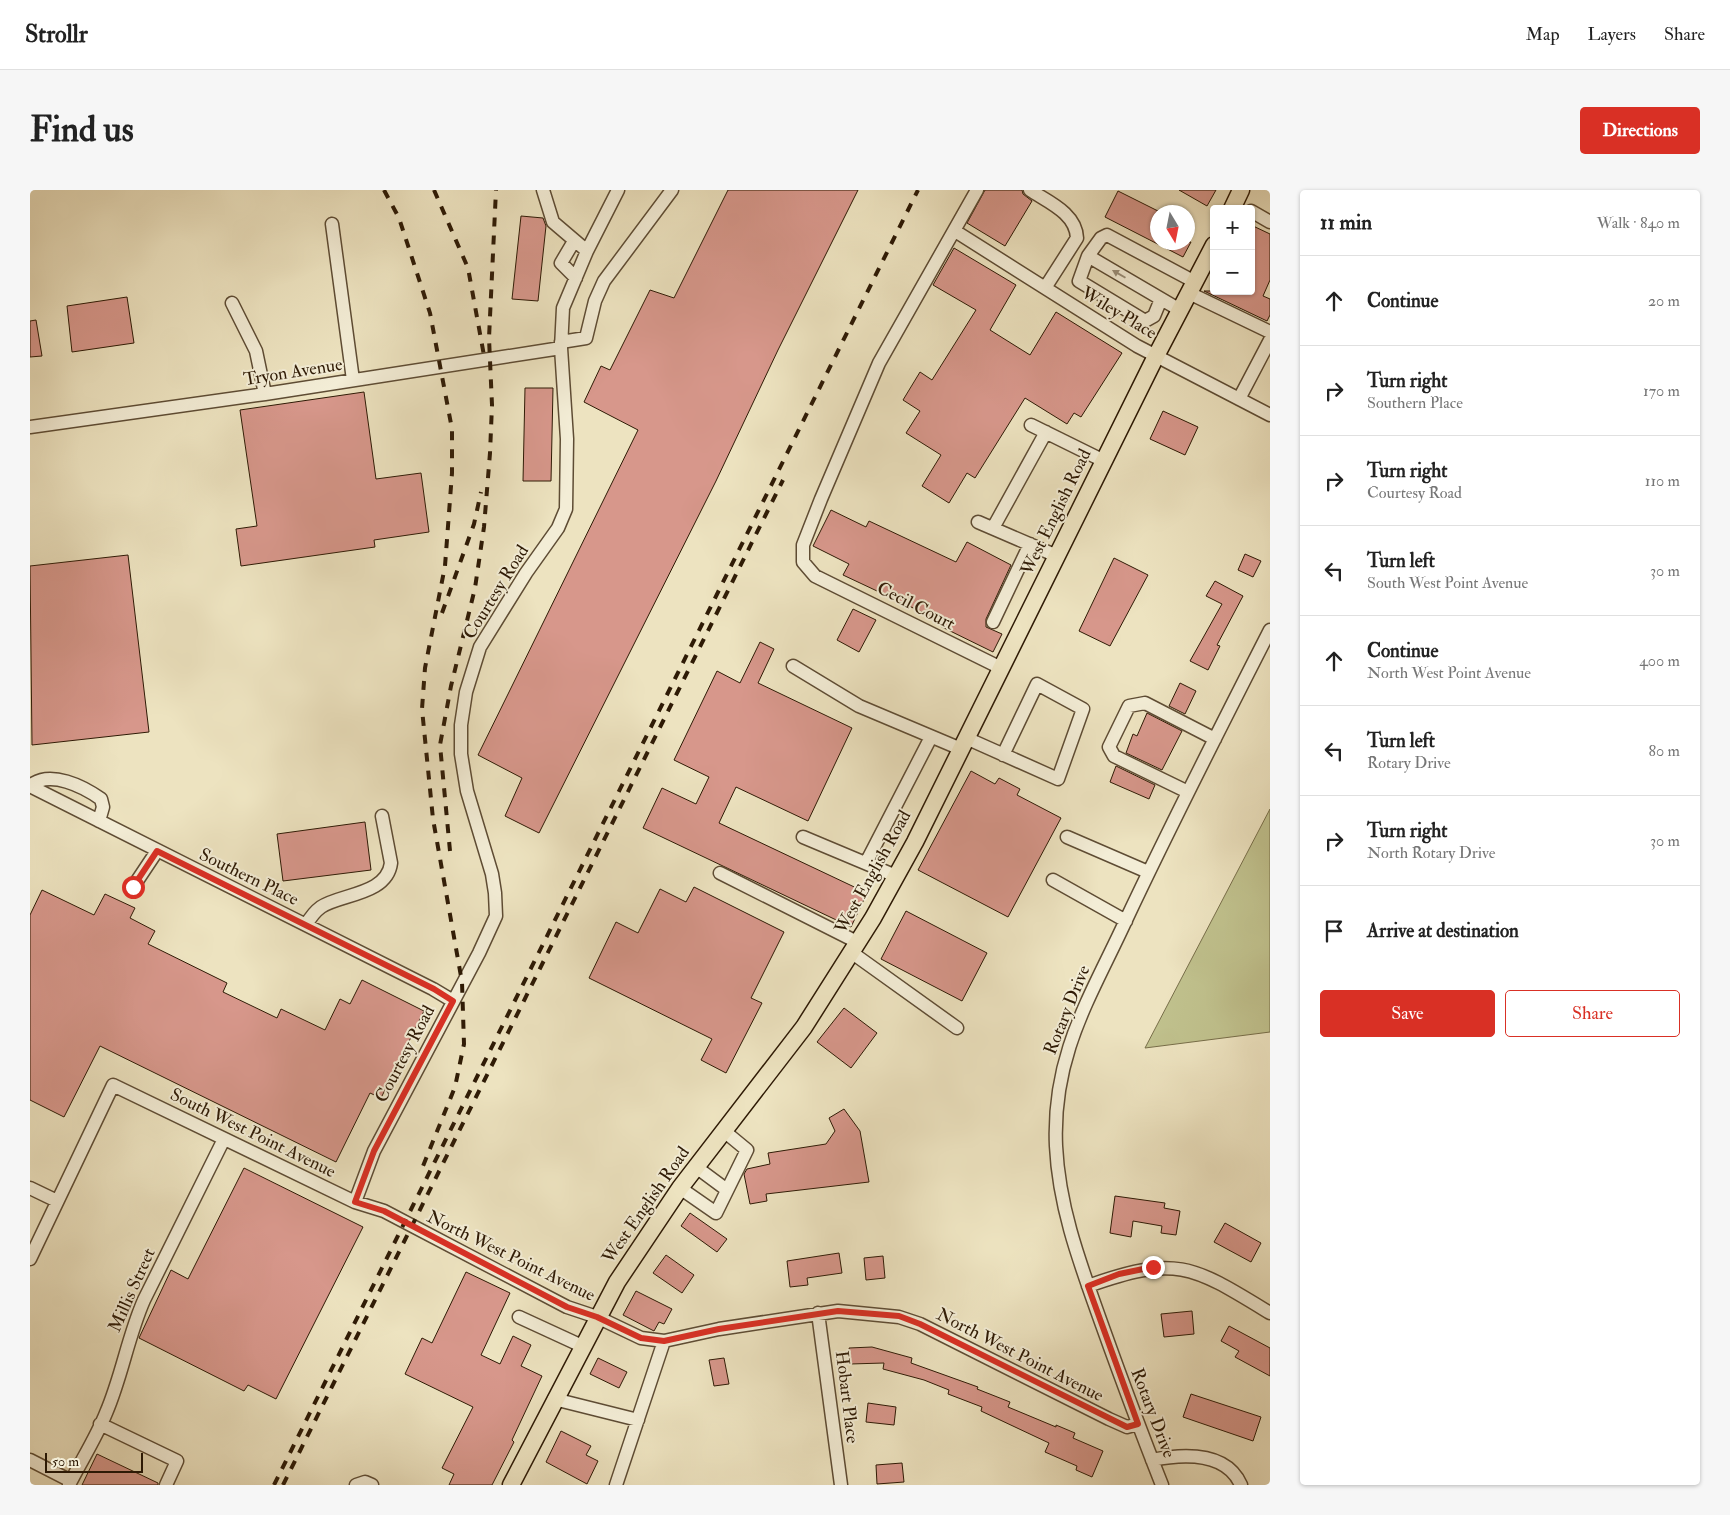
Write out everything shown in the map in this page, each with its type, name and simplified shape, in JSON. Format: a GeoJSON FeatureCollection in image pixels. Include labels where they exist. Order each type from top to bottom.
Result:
{"type":"FeatureCollection","features":[{"type":"Feature","properties":{"kind":"main road","name":"West English Road"},"geometry":{"type":"LineString","coordinates":[[511,1485],[554,1399],[617,1282],[680,1188],[804,1027],[896,876],[964,744],[1156,356],[1211,250]]}},
{"type":"Feature","properties":{"kind":"street"},"geometry":{"type":"LineString","coordinates":[[543,190],[553,222],[587,251]]}},
{"type":"Feature","properties":{"kind":"street","name":"Courtesy Road"},"geometry":{"type":"LineString","coordinates":[[355,1202],[374,1151],[496,916],[492,874],[467,791],[461,754],[461,725],[466,692],[480,647],[526,573],[558,528],[566,509],[567,439],[561,345],[563,308],[587,251],[618,190]]}},
{"type":"Feature","properties":{"kind":"street","name":"Tryon Avenue"},"geometry":{"type":"LineString","coordinates":[[30,427],[354,380],[561,345],[586,338],[595,301],[604,281],[672,190]]}},
{"type":"Feature","properties":{"kind":"street"},"geometry":{"type":"LineString","coordinates":[[955,231],[977,190]]}},
{"type":"Feature","properties":{"kind":"street"},"geometry":{"type":"LineString","coordinates":[[1030,190],[1068,215],[1077,228],[1077,238],[1045,288]]}},
{"type":"Feature","properties":{"kind":"street"},"geometry":{"type":"LineString","coordinates":[[1255,213],[1270,222]]}},
{"type":"Feature","properties":{"kind":"street"},"geometry":{"type":"LineString","coordinates":[[332,224],[354,380]]}},
{"type":"Feature","properties":{"kind":"street","name":"Wiley Place"},"geometry":{"type":"LineString","coordinates":[[955,231],[1156,356],[1270,415]]}},
{"type":"Feature","properties":{"kind":"street","name":"Cecil Court"},"geometry":{"type":"LineString","coordinates":[[955,231],[942,249],[880,363],[821,499],[803,546],[803,562],[815,576],[1001,668]]}},
{"type":"Feature","properties":{"kind":"street"},"geometry":{"type":"LineString","coordinates":[[1161,299],[1154,316],[1145,321],[1079,281],[1088,256],[1101,238],[1106,235],[1270,332]]}},
{"type":"Feature","properties":{"kind":"street"},"geometry":{"type":"LineString","coordinates":[[574,241],[561,263],[576,278]]}},
{"type":"Feature","properties":{"kind":"street"},"geometry":{"type":"LineString","coordinates":[[1088,256],[1180,310]]}},
{"type":"Feature","properties":{"kind":"street"},"geometry":{"type":"LineString","coordinates":[[232,303],[256,351],[265,394]]}},
{"type":"Feature","properties":{"kind":"street"},"geometry":{"type":"LineString","coordinates":[[1239,399],[1270,340]]}},
{"type":"Feature","properties":{"kind":"street"},"geometry":{"type":"LineString","coordinates":[[1032,425],[1104,461]]}},
{"type":"Feature","properties":{"kind":"street"},"geometry":{"type":"LineString","coordinates":[[993,528],[1046,432]]}},
{"type":"Feature","properties":{"kind":"street"},"geometry":{"type":"LineString","coordinates":[[978,522],[1057,556]]}},
{"type":"Feature","properties":{"kind":"street"},"geometry":{"type":"LineString","coordinates":[[993,622],[1030,544]]}},
{"type":"Feature","properties":{"kind":"street","name":"Rotary Drive"},"geometry":{"type":"LineString","coordinates":[[1162,1485],[1075,1250],[1062,1202],[1056,1146],[1058,1098],[1065,1058],[1074,1029],[1148,872],[1270,630]]}},
{"type":"Feature","properties":{"kind":"street"},"geometry":{"type":"LineString","coordinates":[[793,666],[859,706],[931,737],[1003,755],[1058,779],[1083,709],[1038,684],[1003,755]]}},
{"type":"Feature","properties":{"kind":"street"},"geometry":{"type":"LineString","coordinates":[[1188,792],[1114,756],[1109,746],[1129,706],[1145,703],[1215,739]]}},
{"type":"Feature","properties":{"kind":"street"},"geometry":{"type":"LineString","coordinates":[[866,863],[931,737]]}},
{"type":"Feature","properties":{"kind":"street"},"geometry":{"type":"LineString","coordinates":[[30,786],[41,779],[63,782],[87,789],[101,799],[103,807],[99,821]]}},
{"type":"Feature","properties":{"kind":"street"},"geometry":{"type":"LineString","coordinates":[[54,798],[63,782]]}},
{"type":"Feature","properties":{"kind":"street","name":"Southern Place"},"geometry":{"type":"LineString","coordinates":[[30,786],[434,989],[453,1001]]}},
{"type":"Feature","properties":{"kind":"street"},"geometry":{"type":"LineString","coordinates":[[306,925],[323,906],[360,894],[384,878],[389,871],[392,863],[382,816]]}},
{"type":"Feature","properties":{"kind":"street"},"geometry":{"type":"LineString","coordinates":[[803,837],[896,876]]}},
{"type":"Feature","properties":{"kind":"street"},"geometry":{"type":"LineString","coordinates":[[1067,837],[1148,872]]}},
{"type":"Feature","properties":{"kind":"street"},"geometry":{"type":"LineString","coordinates":[[133,887],[157,851]]}},
{"type":"Feature","properties":{"kind":"street"},"geometry":{"type":"LineString","coordinates":[[720,873],[854,947],[956,1028]]}},
{"type":"Feature","properties":{"kind":"street"},"geometry":{"type":"LineString","coordinates":[[1052,880],[1126,922]]}},
{"type":"Feature","properties":{"kind":"street","name":"South West Point Avenue"},"geometry":{"type":"LineString","coordinates":[[57,1201],[112,1085],[355,1202],[384,1211],[406,1223]]}},
{"type":"Feature","properties":{"kind":"street"},"geometry":{"type":"LineString","coordinates":[[680,1188],[716,1212],[747,1150],[724,1131]]}},
{"type":"Feature","properties":{"kind":"street","name":"Millis Street"},"geometry":{"type":"LineString","coordinates":[[71,1483],[100,1424],[118,1378],[132,1327],[144,1300],[224,1139]]}},
{"type":"Feature","properties":{"kind":"street"},"geometry":{"type":"LineString","coordinates":[[696,1167],[727,1190]]}},
{"type":"Feature","properties":{"kind":"street"},"geometry":{"type":"LineString","coordinates":[[30,1188],[57,1201],[30,1259]]}},
{"type":"Feature","properties":{"kind":"street","name":"North West Point Avenue"},"geometry":{"type":"LineString","coordinates":[[406,1223],[567,1307],[597,1317],[641,1338],[664,1341],[818,1312],[868,1312],[899,1316],[920,1324],[1109,1419],[1127,1427],[1138,1424]]}},
{"type":"Feature","properties":{"kind":"street"},"geometry":{"type":"LineString","coordinates":[[1088,1286],[1119,1274],[1153,1267],[1185,1269],[1206,1275],[1270,1313]]}},
{"type":"Feature","properties":{"kind":"street","name":"Hobart Place"},"geometry":{"type":"LineString","coordinates":[[818,1312],[840,1485]]}},
{"type":"Feature","properties":{"kind":"street"},"geometry":{"type":"LineString","coordinates":[[519,1317],[582,1346]]}},
{"type":"Feature","properties":{"kind":"street"},"geometry":{"type":"LineString","coordinates":[[616,1485],[664,1341]]}},
{"type":"Feature","properties":{"kind":"street"},"geometry":{"type":"LineString","coordinates":[[554,1399],[638,1420]]}},
{"type":"Feature","properties":{"kind":"street"},"geometry":{"type":"LineString","coordinates":[[100,1424],[177,1461],[166,1485]]}},
{"type":"Feature","properties":{"kind":"street"},"geometry":{"type":"LineString","coordinates":[[1152,1460],[1188,1455],[1226,1464],[1241,1485]]}},
{"type":"Feature","properties":{"kind":"street"},"geometry":{"type":"LineString","coordinates":[[30,1460],[71,1483]]}},
{"type":"Feature","properties":{"kind":"street"},"geometry":{"type":"LineString","coordinates":[[356,1485],[365,1482],[372,1485]]}},
{"type":"Feature","properties":{"kind":"green space"},"geometry":{"type":"Polygon","coordinates":[[[1270,809],[1270,1032],[1145,1048],[1270,809]]]}},
{"type":"Feature","properties":{"kind":"building"},"geometry":{"type":"Polygon","coordinates":[[[728,190],[858,190],[778,350],[716,481],[539,833],[505,816],[522,778],[478,755],[638,430],[584,402],[601,366],[610,370],[650,290],[674,298],[728,190]]]}},
{"type":"Feature","properties":{"kind":"building"},"geometry":{"type":"Polygon","coordinates":[[[985,190],[1022,190],[1023,194],[1032,201],[1005,246],[967,223],[985,190]]]}},
{"type":"Feature","properties":{"kind":"building"},"geometry":{"type":"Polygon","coordinates":[[[1179,190],[1216,190],[1207,206],[1179,190]]]}},
{"type":"Feature","properties":{"kind":"building"},"geometry":{"type":"Polygon","coordinates":[[[1118,191],[1150,207],[1150,240],[1105,217],[1118,191]]]}},
{"type":"Feature","properties":{"kind":"building"},"geometry":{"type":"Polygon","coordinates":[[[521,216],[543,218],[546,226],[538,301],[512,299],[521,216]]]}},
{"type":"Feature","properties":{"kind":"building"},"geometry":{"type":"Polygon","coordinates":[[[1255,227],[1270,234],[1270,280],[1263,296],[1270,299],[1270,315],[1267,321],[1212,295],[1255,295],[1255,227]]]}},
{"type":"Feature","properties":{"kind":"building"},"geometry":{"type":"Polygon","coordinates":[[[954,248],[1016,285],[990,330],[1030,355],[1056,312],[1122,353],[1081,417],[1074,413],[1067,424],[1025,398],[975,478],[967,473],[949,503],[922,486],[941,455],[906,433],[920,411],[903,400],[920,372],[932,380],[976,310],[933,285],[954,248]]]}},
{"type":"Feature","properties":{"kind":"building"},"geometry":{"type":"Polygon","coordinates":[[[1169,250],[1187,250],[1183,257],[1169,250]]]}},
{"type":"Feature","properties":{"kind":"building"},"geometry":{"type":"Polygon","coordinates":[[[127,297],[134,343],[72,352],[67,306],[127,297]]]}},
{"type":"Feature","properties":{"kind":"building"},"geometry":{"type":"Polygon","coordinates":[[[36,320],[42,356],[30,357],[30,321],[36,320]]]}},
{"type":"Feature","properties":{"kind":"building"},"geometry":{"type":"Polygon","coordinates":[[[525,388],[553,388],[551,481],[523,481],[525,388]]]}},
{"type":"Feature","properties":{"kind":"building"},"geometry":{"type":"Polygon","coordinates":[[[364,392],[376,479],[421,473],[429,532],[374,540],[375,547],[241,566],[236,529],[257,526],[240,410],[364,392]]]}},
{"type":"Feature","properties":{"kind":"building"},"geometry":{"type":"Polygon","coordinates":[[[1163,411],[1198,427],[1185,455],[1150,439],[1163,411]]]}},
{"type":"Feature","properties":{"kind":"building"},"geometry":{"type":"Polygon","coordinates":[[[831,510],[866,527],[869,521],[956,562],[967,542],[1011,565],[986,619],[986,627],[1002,634],[993,652],[940,626],[943,622],[843,575],[849,564],[813,546],[831,510]]]}},
{"type":"Feature","properties":{"kind":"building"},"geometry":{"type":"Polygon","coordinates":[[[1245,554],[1261,561],[1253,577],[1238,570],[1245,554]]]}},
{"type":"Feature","properties":{"kind":"building"},"geometry":{"type":"Polygon","coordinates":[[[128,555],[149,732],[32,745],[30,566],[128,555]]]}},
{"type":"Feature","properties":{"kind":"building"},"geometry":{"type":"Polygon","coordinates":[[[1114,558],[1148,575],[1110,646],[1079,631],[1114,558]]]}},
{"type":"Feature","properties":{"kind":"building"},"geometry":{"type":"Polygon","coordinates":[[[1215,581],[1243,596],[1217,645],[1220,646],[1208,670],[1190,661],[1222,604],[1206,596],[1215,581]]]}},
{"type":"Feature","properties":{"kind":"building"},"geometry":{"type":"Polygon","coordinates":[[[853,609],[876,620],[859,652],[837,640],[853,609]]]}},
{"type":"Feature","properties":{"kind":"building"},"geometry":{"type":"Polygon","coordinates":[[[760,642],[774,649],[758,683],[852,728],[808,821],[736,787],[719,823],[867,893],[851,927],[643,828],[662,788],[696,804],[709,777],[674,760],[717,671],[740,683],[760,642]]]}},
{"type":"Feature","properties":{"kind":"building"},"geometry":{"type":"Polygon","coordinates":[[[1180,683],[1196,691],[1185,714],[1169,706],[1180,683]]]}},
{"type":"Feature","properties":{"kind":"building"},"geometry":{"type":"Polygon","coordinates":[[[1147,713],[1182,731],[1162,770],[1126,753],[1133,734],[1137,736],[1147,713]]]}},
{"type":"Feature","properties":{"kind":"building"},"geometry":{"type":"Polygon","coordinates":[[[1116,766],[1155,785],[1149,799],[1110,782],[1116,766]]]}},
{"type":"Feature","properties":{"kind":"building"},"geometry":{"type":"Polygon","coordinates":[[[971,771],[995,784],[999,778],[1020,789],[1017,795],[1061,818],[1008,917],[918,870],[971,771]]]}},
{"type":"Feature","properties":{"kind":"building"},"geometry":{"type":"Polygon","coordinates":[[[365,822],[371,870],[283,881],[277,834],[365,822]]]}},
{"type":"Feature","properties":{"kind":"building"},"geometry":{"type":"Polygon","coordinates":[[[694,887],[784,932],[751,998],[762,1003],[726,1073],[701,1060],[712,1039],[589,978],[616,922],[638,933],[660,889],[686,902],[694,887]]]}},
{"type":"Feature","properties":{"kind":"building"},"geometry":{"type":"Polygon","coordinates":[[[42,890],[94,915],[105,894],[135,908],[130,918],[155,931],[148,944],[227,983],[223,992],[277,1018],[281,1009],[325,1030],[340,999],[350,1004],[362,980],[424,1011],[381,1098],[370,1093],[336,1162],[100,1046],[64,1117],[30,1100],[30,915],[42,890]]]}},
{"type":"Feature","properties":{"kind":"building"},"geometry":{"type":"Polygon","coordinates":[[[906,911],[987,953],[962,1001],[881,959],[906,911]]]}},
{"type":"Feature","properties":{"kind":"building"},"geometry":{"type":"Polygon","coordinates":[[[844,1008],[877,1033],[851,1068],[817,1042],[844,1008]]]}},
{"type":"Feature","properties":{"kind":"building"},"geometry":{"type":"Polygon","coordinates":[[[844,1109],[860,1131],[869,1182],[766,1194],[767,1201],[750,1204],[744,1174],[747,1169],[770,1164],[768,1153],[826,1144],[835,1131],[829,1118],[844,1109]]]}},
{"type":"Feature","properties":{"kind":"building"},"geometry":{"type":"Polygon","coordinates":[[[244,1168],[363,1227],[276,1399],[248,1385],[244,1391],[139,1338],[171,1270],[188,1279],[244,1168]]]}},
{"type":"Feature","properties":{"kind":"building"},"geometry":{"type":"Polygon","coordinates":[[[1115,1196],[1165,1203],[1164,1208],[1180,1211],[1176,1235],[1161,1233],[1162,1226],[1133,1221],[1131,1237],[1110,1233],[1115,1196]]]}},
{"type":"Feature","properties":{"kind":"building"},"geometry":{"type":"Polygon","coordinates":[[[690,1213],[727,1239],[717,1252],[681,1226],[690,1213]]]}},
{"type":"Feature","properties":{"kind":"building"},"geometry":{"type":"Polygon","coordinates":[[[1225,1223],[1261,1243],[1251,1262],[1214,1242],[1225,1223]]]}},
{"type":"Feature","properties":{"kind":"building"},"geometry":{"type":"Polygon","coordinates":[[[839,1253],[842,1273],[807,1278],[808,1285],[790,1287],[787,1261],[839,1253]]]}},
{"type":"Feature","properties":{"kind":"building"},"geometry":{"type":"Polygon","coordinates":[[[666,1255],[694,1275],[682,1293],[653,1273],[666,1255]]]}},
{"type":"Feature","properties":{"kind":"building"},"geometry":{"type":"Polygon","coordinates":[[[883,1256],[885,1278],[866,1280],[864,1258],[883,1256]]]}},
{"type":"Feature","properties":{"kind":"building"},"geometry":{"type":"Polygon","coordinates":[[[466,1272],[510,1293],[481,1355],[500,1364],[513,1336],[531,1345],[521,1366],[542,1376],[512,1440],[514,1442],[492,1485],[449,1485],[454,1474],[442,1468],[473,1407],[405,1374],[422,1338],[432,1343],[466,1272]]]}},
{"type":"Feature","properties":{"kind":"building"},"geometry":{"type":"Polygon","coordinates":[[[636,1291],[672,1309],[664,1324],[659,1322],[654,1331],[623,1315],[636,1291]]]}},
{"type":"Feature","properties":{"kind":"building"},"geometry":{"type":"Polygon","coordinates":[[[1192,1311],[1194,1334],[1164,1337],[1161,1314],[1192,1311]]]}},
{"type":"Feature","properties":{"kind":"building"},"geometry":{"type":"Polygon","coordinates":[[[1229,1326],[1270,1348],[1270,1376],[1235,1357],[1239,1351],[1221,1341],[1229,1326]]]}},
{"type":"Feature","properties":{"kind":"building"},"geometry":{"type":"Polygon","coordinates":[[[872,1347],[912,1358],[911,1363],[978,1387],[977,1389],[1010,1402],[1008,1407],[1075,1433],[1073,1438],[1103,1451],[1092,1477],[1076,1470],[1077,1466],[1045,1452],[1049,1443],[981,1411],[982,1407],[948,1394],[949,1390],[924,1380],[883,1369],[884,1363],[850,1364],[849,1348],[872,1347]]]}},
{"type":"Feature","properties":{"kind":"building"},"geometry":{"type":"Polygon","coordinates":[[[598,1358],[627,1372],[619,1388],[590,1374],[598,1358]]]}},
{"type":"Feature","properties":{"kind":"building"},"geometry":{"type":"Polygon","coordinates":[[[724,1358],[729,1384],[714,1386],[709,1360],[724,1358]]]}},
{"type":"Feature","properties":{"kind":"building"},"geometry":{"type":"Polygon","coordinates":[[[1191,1394],[1261,1417],[1253,1441],[1183,1417],[1191,1394]]]}},
{"type":"Feature","properties":{"kind":"building"},"geometry":{"type":"Polygon","coordinates":[[[868,1403],[896,1407],[894,1425],[866,1422],[868,1403]]]}},
{"type":"Feature","properties":{"kind":"building"},"geometry":{"type":"Polygon","coordinates":[[[561,1431],[591,1446],[586,1455],[598,1461],[587,1484],[546,1462],[561,1431]]]}},
{"type":"Feature","properties":{"kind":"building"},"geometry":{"type":"Polygon","coordinates":[[[97,1454],[158,1483],[158,1485],[82,1485],[97,1454]]]}},
{"type":"Feature","properties":{"kind":"building"},"geometry":{"type":"Polygon","coordinates":[[[902,1463],[904,1482],[877,1484],[876,1465],[902,1463]]]}},
{"type":"Feature","properties":{"kind":"railway"},"geometry":{"type":"LineString","coordinates":[[384,190],[399,218],[430,313],[452,429],[452,473],[445,566],[425,668],[422,709],[433,819],[462,982],[464,1044],[455,1087],[423,1166]]}},
{"type":"Feature","properties":{"kind":"railway"},"geometry":{"type":"LineString","coordinates":[[434,190],[468,268],[485,361]]}},
{"type":"Feature","properties":{"kind":"railway"},"geometry":{"type":"LineString","coordinates":[[450,851],[440,745],[451,686],[475,588],[484,527],[492,405],[489,338],[496,190]]}},
{"type":"Feature","properties":{"kind":"railway"},"geometry":{"type":"LineString","coordinates":[[274,1485],[918,190]]}},
{"type":"Feature","properties":{"kind":"railway"},"geometry":{"type":"LineString","coordinates":[[283,1485],[783,480]]}},
{"type":"Feature","properties":{"kind":"railway"},"geometry":{"type":"LineString","coordinates":[[442,613],[474,524],[481,492]]}},
{"type":"Feature","properties":{"kind":"route"},"geometry":{"type":"LineString","coordinates":[[133,887],[157,851],[434,989],[453,1001],[374,1151],[360,1184],[355,1202],[384,1211],[567,1307],[597,1317],[641,1338],[664,1341],[719,1329],[818,1312],[868,1312],[899,1316],[920,1324],[1127,1427],[1138,1424],[1088,1286],[1119,1274],[1153,1267]]}}]}
